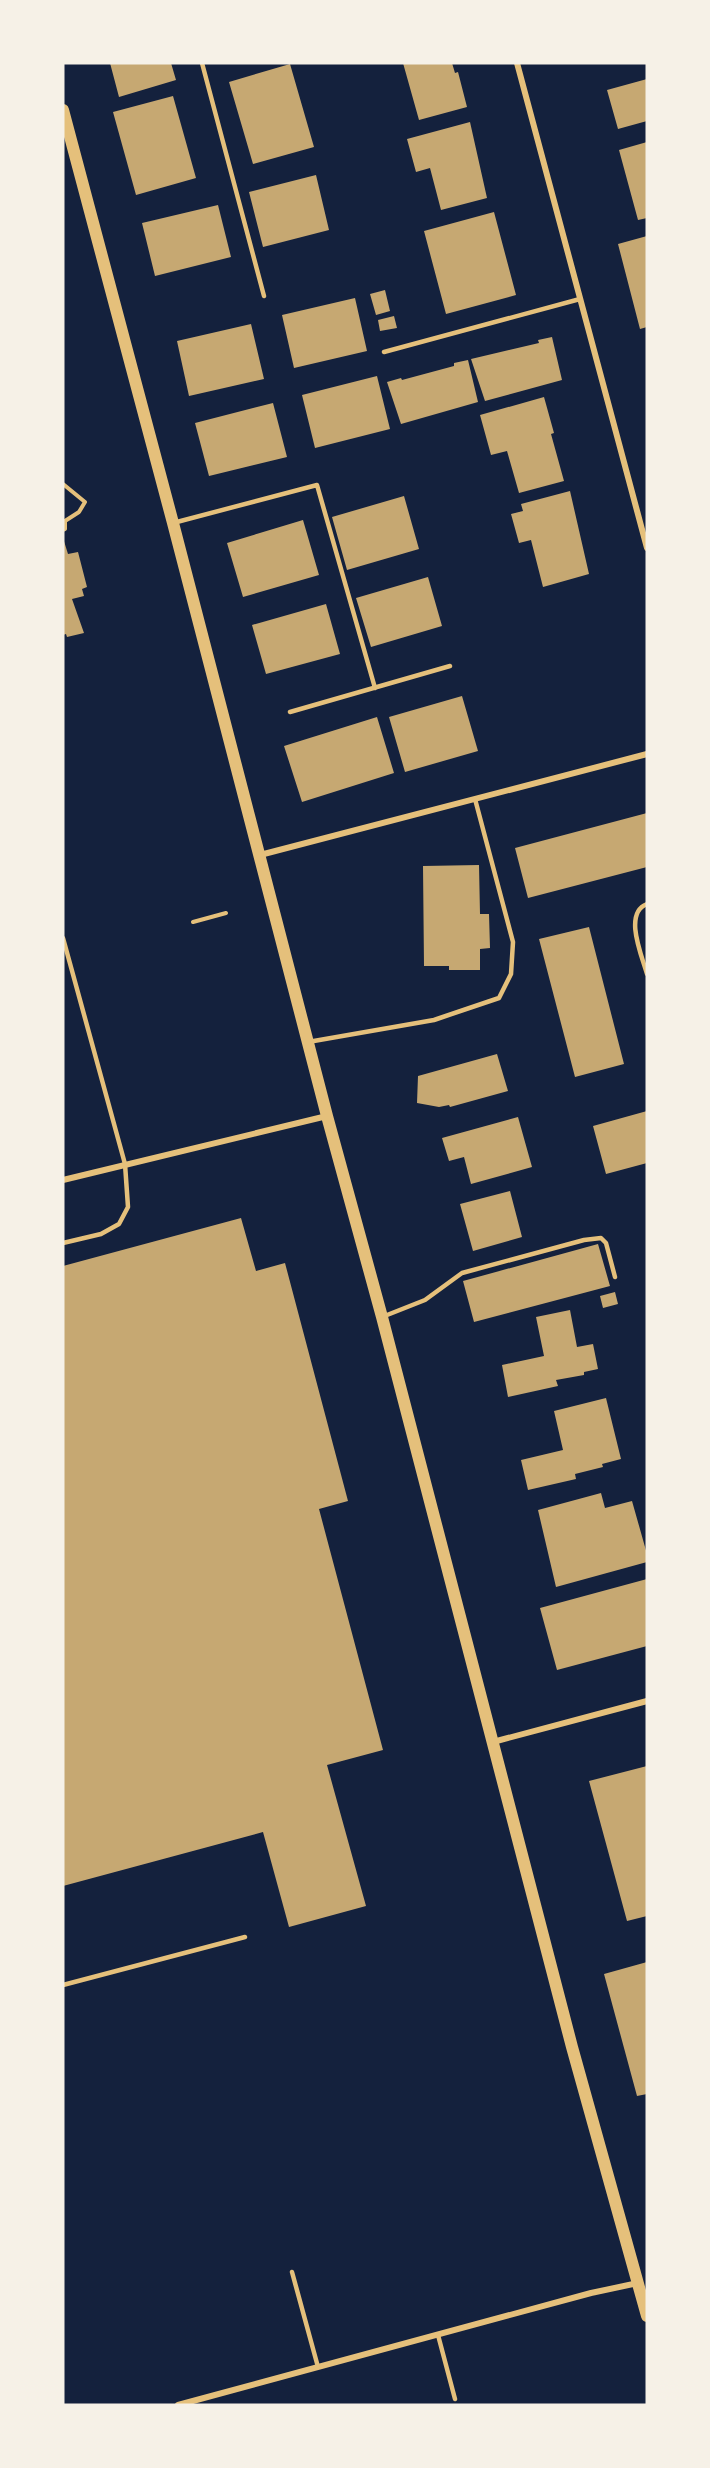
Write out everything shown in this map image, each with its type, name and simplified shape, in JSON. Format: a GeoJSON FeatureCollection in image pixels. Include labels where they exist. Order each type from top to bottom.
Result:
{"type":"FeatureCollection","features":[{"type":"Feature","properties":{"kind":"main road"},"geometry":{"type":"LineString","coordinates":[[63,110],[68,155],[173,523],[572,2047],[642,2282],[647,2316]]}},
{"type":"Feature","properties":{"kind":"street"},"geometry":{"type":"LineString","coordinates":[[517,63],[647,548]]}},
{"type":"Feature","properties":{"kind":"street"},"geometry":{"type":"LineString","coordinates":[[259,855],[647,754]]}},
{"type":"Feature","properties":{"kind":"street"},"geometry":{"type":"LineString","coordinates":[[63,1180],[327,1116]]}},
{"type":"Feature","properties":{"kind":"street"},"geometry":{"type":"LineString","coordinates":[[492,1743],[647,1701]]}},
{"type":"Feature","properties":{"kind":"street"},"geometry":{"type":"LineString","coordinates":[[178,2405],[642,2282]]}},
{"type":"Feature","properties":{"kind":"lane"},"geometry":{"type":"LineString","coordinates":[[202,63],[264,296]]}},
{"type":"Feature","properties":{"kind":"lane"},"geometry":{"type":"LineString","coordinates":[[384,352],[580,299]]}},
{"type":"Feature","properties":{"kind":"lane"},"geometry":{"type":"LineString","coordinates":[[173,523],[317,485],[375,688]]}},
{"type":"Feature","properties":{"kind":"lane"},"geometry":{"type":"LineString","coordinates":[[290,712],[450,666]]}},
{"type":"Feature","properties":{"kind":"lane"},"geometry":{"type":"LineString","coordinates":[[308,1042],[434,1020],[499,998],[511,974],[513,942],[475,800]]}},
{"type":"Feature","properties":{"kind":"lane"},"geometry":{"type":"LineString","coordinates":[[647,904],[642,906],[635,918],[635,931],[647,974]]}},
{"type":"Feature","properties":{"kind":"lane"},"geometry":{"type":"LineString","coordinates":[[63,938],[125,1164],[128,1206],[119,1224],[101,1234],[63,1244]]}},
{"type":"Feature","properties":{"kind":"lane"},"geometry":{"type":"LineString","coordinates":[[382,1317],[425,1300],[452,1278],[462,1273],[584,1240],[601,1238],[606,1243],[615,1277]]}},
{"type":"Feature","properties":{"kind":"lane"},"geometry":{"type":"LineString","coordinates":[[63,1985],[245,1937]]}},
{"type":"Feature","properties":{"kind":"lane"},"geometry":{"type":"LineString","coordinates":[[292,2272],[318,2367]]}},
{"type":"Feature","properties":{"kind":"lane"},"geometry":{"type":"LineString","coordinates":[[438,2335],[455,2399]]}},
{"type":"Feature","properties":{"kind":"path"},"geometry":{"type":"LineString","coordinates":[[63,484],[85,502],[79,512],[66,520],[63,530]]}},
{"type":"Feature","properties":{"kind":"path"},"geometry":{"type":"LineString","coordinates":[[193,922],[226,913]]}},
{"type":"Feature","properties":{"kind":"building"},"geometry":{"type":"Polygon","coordinates":[[[110,63],[171,63],[176,80],[119,97],[110,63]]]}},
{"type":"Feature","properties":{"kind":"building"},"geometry":{"type":"Polygon","coordinates":[[[403,63],[452,63],[455,73],[458,72],[467,107],[419,120],[403,63]]]}},
{"type":"Feature","properties":{"kind":"building"},"geometry":{"type":"Polygon","coordinates":[[[290,64],[314,147],[253,164],[229,82],[290,64]]]}},
{"type":"Feature","properties":{"kind":"building"},"geometry":{"type":"Polygon","coordinates":[[[647,79],[647,121],[618,129],[607,90],[647,79]]]}},
{"type":"Feature","properties":{"kind":"building"},"geometry":{"type":"Polygon","coordinates":[[[173,96],[196,178],[136,195],[113,112],[173,96]]]}},
{"type":"Feature","properties":{"kind":"building"},"geometry":{"type":"Polygon","coordinates":[[[470,122],[487,198],[441,210],[430,168],[416,172],[407,139],[470,122]]]}},
{"type":"Feature","properties":{"kind":"building"},"geometry":{"type":"Polygon","coordinates":[[[647,142],[647,218],[638,220],[619,150],[647,142]]]}},
{"type":"Feature","properties":{"kind":"building"},"geometry":{"type":"Polygon","coordinates":[[[316,175],[329,230],[263,247],[249,192],[316,175]]]}},
{"type":"Feature","properties":{"kind":"building"},"geometry":{"type":"Polygon","coordinates":[[[218,205],[231,257],[155,276],[142,223],[218,205]]]}},
{"type":"Feature","properties":{"kind":"building"},"geometry":{"type":"Polygon","coordinates":[[[494,212],[516,295],[446,314],[424,231],[494,212]]]}},
{"type":"Feature","properties":{"kind":"building"},"geometry":{"type":"Polygon","coordinates":[[[647,236],[647,327],[640,329],[618,244],[647,236]]]}},
{"type":"Feature","properties":{"kind":"building"},"geometry":{"type":"Polygon","coordinates":[[[385,290],[390,311],[376,315],[370,294],[385,290]]]}},
{"type":"Feature","properties":{"kind":"building"},"geometry":{"type":"Polygon","coordinates":[[[355,298],[367,351],[294,368],[282,315],[355,298]]]}},
{"type":"Feature","properties":{"kind":"building"},"geometry":{"type":"Polygon","coordinates":[[[394,316],[397,328],[380,331],[378,320],[394,316]]]}},
{"type":"Feature","properties":{"kind":"building"},"geometry":{"type":"Polygon","coordinates":[[[251,324],[264,379],[189,396],[177,341],[251,324]]]}},
{"type":"Feature","properties":{"kind":"building"},"geometry":{"type":"Polygon","coordinates":[[[552,337],[562,380],[485,401],[471,359],[539,343],[538,340],[552,337]]]}},
{"type":"Feature","properties":{"kind":"building"},"geometry":{"type":"Polygon","coordinates":[[[468,360],[478,402],[401,424],[387,382],[454,366],[454,363],[468,360]]]}},
{"type":"Feature","properties":{"kind":"building"},"geometry":{"type":"Polygon","coordinates":[[[377,376],[390,429],[315,448],[302,395],[377,376]]]}},
{"type":"Feature","properties":{"kind":"building"},"geometry":{"type":"Polygon","coordinates":[[[544,397],[564,481],[519,493],[507,451],[491,455],[480,415],[544,397]]]}},
{"type":"Feature","properties":{"kind":"building"},"geometry":{"type":"Polygon","coordinates":[[[273,403],[287,457],[209,476],[195,423],[273,403]]]}},
{"type":"Feature","properties":{"kind":"building"},"geometry":{"type":"Polygon","coordinates":[[[570,491],[589,574],[543,587],[531,540],[519,543],[511,514],[523,511],[521,504],[570,491]]]}},
{"type":"Feature","properties":{"kind":"building"},"geometry":{"type":"Polygon","coordinates":[[[404,496],[419,549],[347,570],[332,517],[404,496]]]}},
{"type":"Feature","properties":{"kind":"building"},"geometry":{"type":"Polygon","coordinates":[[[303,520],[319,575],[243,597],[227,543],[303,520]]]}},
{"type":"Feature","properties":{"kind":"building"},"geometry":{"type":"Polygon","coordinates":[[[63,538],[68,554],[78,552],[87,587],[82,589],[84,596],[72,599],[84,633],[67,637],[66,634],[63,635],[63,538]]]}},
{"type":"Feature","properties":{"kind":"building"},"geometry":{"type":"Polygon","coordinates":[[[428,577],[442,626],[371,647],[356,598],[428,577]]]}},
{"type":"Feature","properties":{"kind":"building"},"geometry":{"type":"Polygon","coordinates":[[[326,604],[340,654],[266,674],[252,625],[326,604]]]}},
{"type":"Feature","properties":{"kind":"building"},"geometry":{"type":"Polygon","coordinates":[[[462,696],[478,751],[405,772],[389,717],[462,696]]]}},
{"type":"Feature","properties":{"kind":"building"},"geometry":{"type":"Polygon","coordinates":[[[377,717],[394,773],[302,802],[284,746],[377,717]]]}},
{"type":"Feature","properties":{"kind":"building"},"geometry":{"type":"Polygon","coordinates":[[[647,813],[647,867],[528,898],[515,848],[647,813]]]}},
{"type":"Feature","properties":{"kind":"building"},"geometry":{"type":"Polygon","coordinates":[[[479,865],[480,914],[489,914],[490,948],[480,949],[480,970],[449,970],[449,966],[424,966],[423,866],[479,865]]]}},
{"type":"Feature","properties":{"kind":"building"},"geometry":{"type":"Polygon","coordinates":[[[589,927],[624,1064],[575,1077],[539,939],[589,927]]]}},
{"type":"Feature","properties":{"kind":"building"},"geometry":{"type":"Polygon","coordinates":[[[497,1054],[508,1091],[450,1107],[449,1105],[439,1107],[417,1103],[418,1076],[497,1054]]]}},
{"type":"Feature","properties":{"kind":"building"},"geometry":{"type":"Polygon","coordinates":[[[647,1111],[647,1163],[606,1174],[593,1126],[647,1111]]]}},
{"type":"Feature","properties":{"kind":"building"},"geometry":{"type":"Polygon","coordinates":[[[518,1117],[532,1167],[471,1184],[464,1157],[449,1161],[442,1138],[518,1117]]]}},
{"type":"Feature","properties":{"kind":"building"},"geometry":{"type":"Polygon","coordinates":[[[510,1191],[522,1237],[473,1251],[460,1204],[510,1191]]]}},
{"type":"Feature","properties":{"kind":"building"},"geometry":{"type":"Polygon","coordinates":[[[241,1218],[256,1271],[285,1263],[348,1501],[319,1509],[383,1750],[327,1765],[366,1906],[289,1927],[263,1832],[63,1886],[63,1266],[241,1218]]]}},
{"type":"Feature","properties":{"kind":"building"},"geometry":{"type":"Polygon","coordinates":[[[598,1244],[610,1286],[474,1322],[463,1281],[598,1244]]]}},
{"type":"Feature","properties":{"kind":"building"},"geometry":{"type":"Polygon","coordinates":[[[615,1292],[618,1304],[603,1308],[600,1296],[615,1292]]]}},
{"type":"Feature","properties":{"kind":"building"},"geometry":{"type":"Polygon","coordinates":[[[570,1310],[577,1347],[593,1344],[598,1369],[584,1372],[584,1375],[556,1380],[558,1386],[508,1397],[502,1365],[544,1356],[536,1317],[570,1310]]]}},
{"type":"Feature","properties":{"kind":"building"},"geometry":{"type":"Polygon","coordinates":[[[606,1398],[621,1459],[602,1464],[603,1467],[575,1474],[576,1479],[528,1490],[521,1460],[563,1450],[554,1411],[606,1398]]]}},
{"type":"Feature","properties":{"kind":"building"},"geometry":{"type":"Polygon","coordinates":[[[601,1493],[605,1508],[632,1501],[647,1554],[647,1562],[556,1587],[538,1510],[601,1493]]]}},
{"type":"Feature","properties":{"kind":"building"},"geometry":{"type":"Polygon","coordinates":[[[647,1579],[647,1646],[557,1670],[540,1608],[647,1579]]]}},
{"type":"Feature","properties":{"kind":"building"},"geometry":{"type":"Polygon","coordinates":[[[647,1766],[647,1916],[627,1921],[589,1781],[647,1766]]]}},
{"type":"Feature","properties":{"kind":"building"},"geometry":{"type":"Polygon","coordinates":[[[647,1962],[647,2094],[637,2096],[604,1974],[647,1962]]]}}]}
